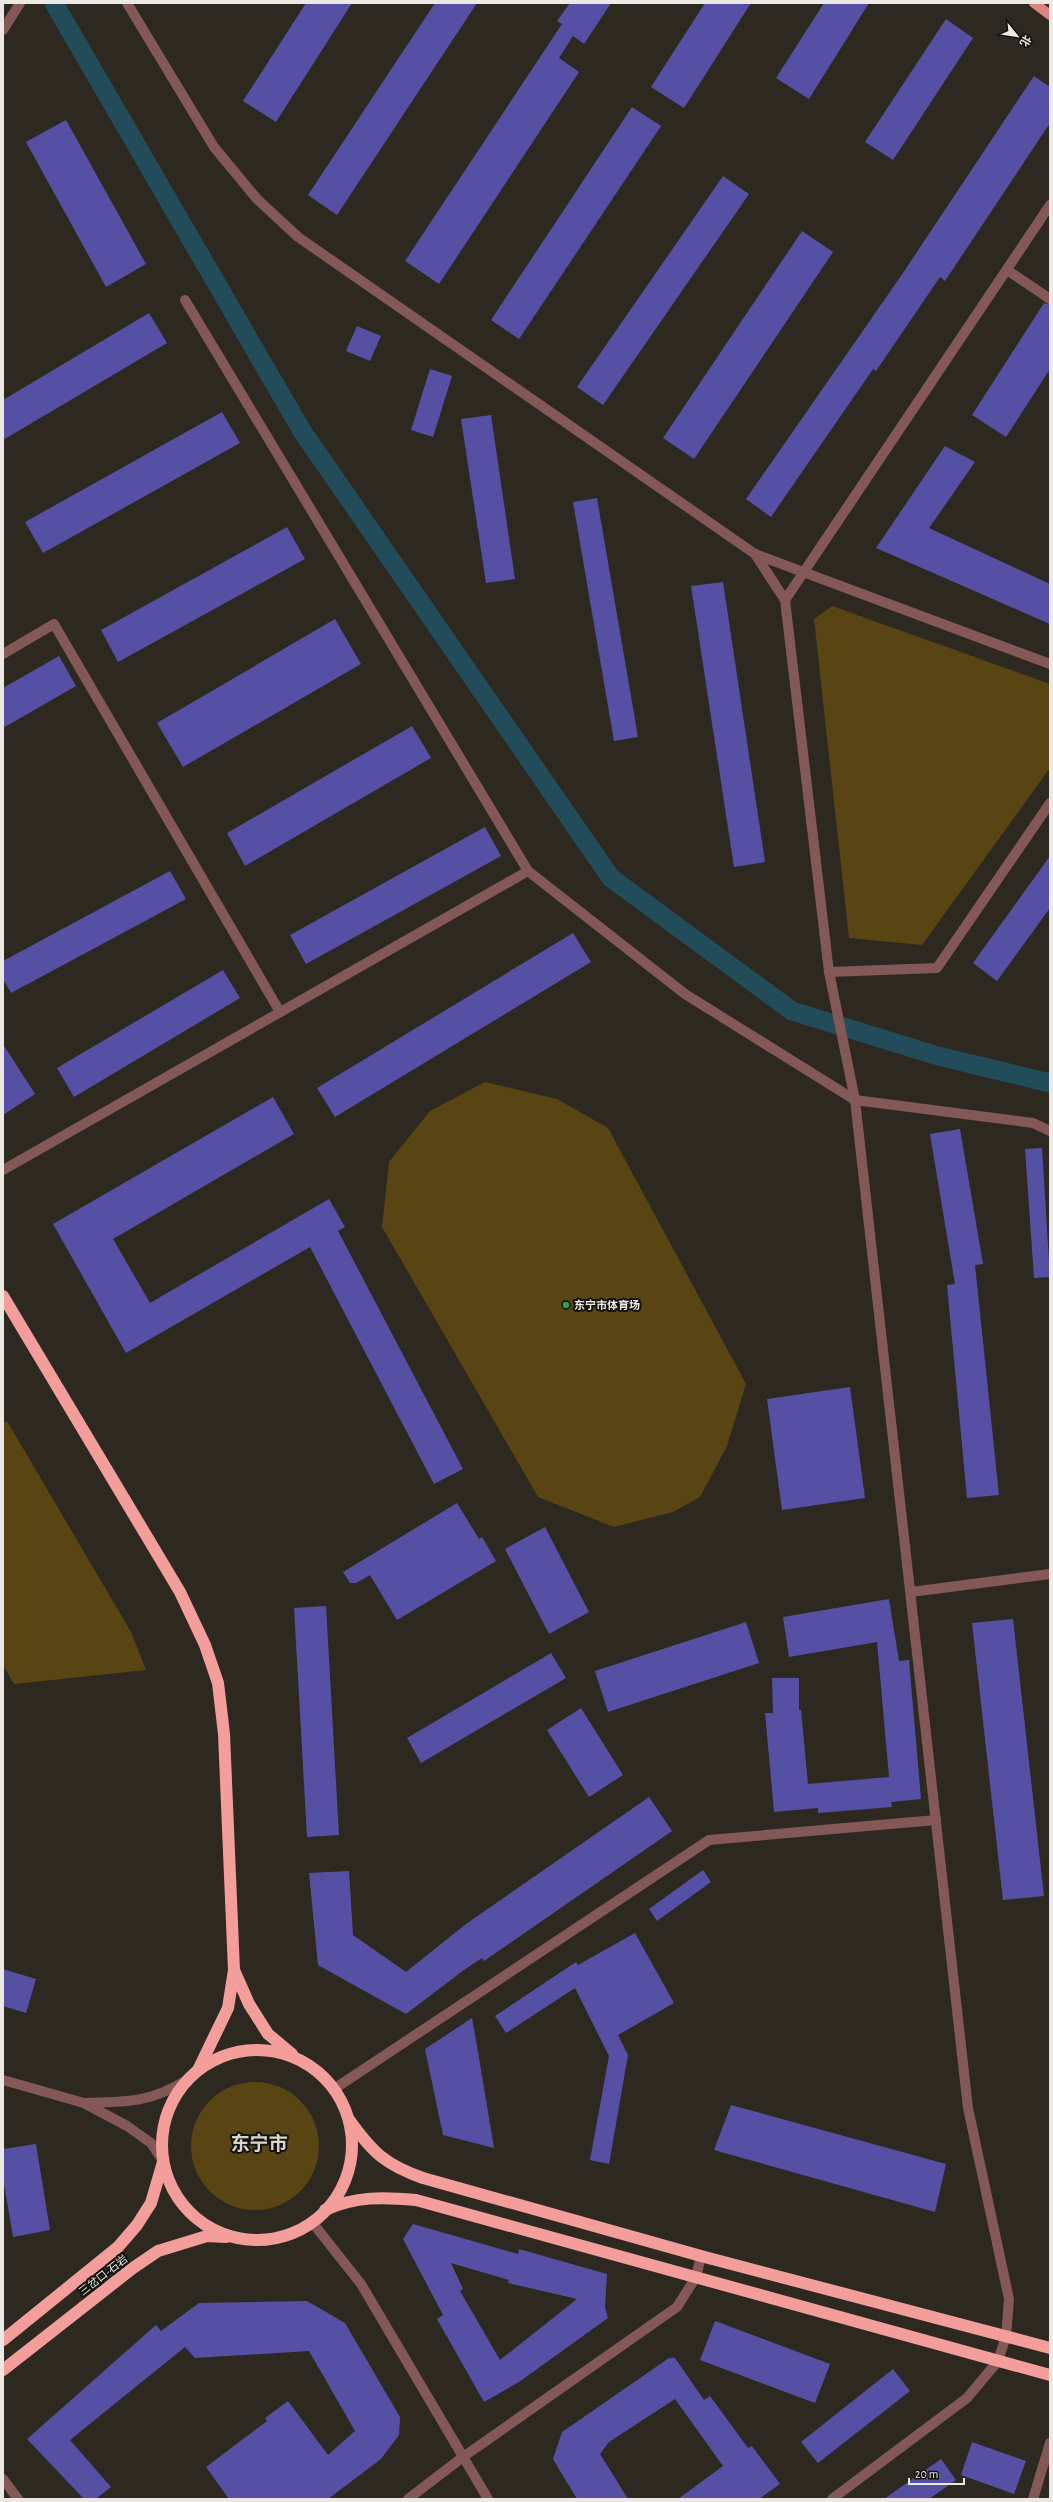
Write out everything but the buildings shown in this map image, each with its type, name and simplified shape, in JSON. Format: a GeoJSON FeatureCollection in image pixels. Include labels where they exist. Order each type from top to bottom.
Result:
{"type":"FeatureCollection","features":[{"type":"Feature","properties":{"kind":"highway"},"geometry":{"type":"LineString","coordinates":[[3,1296],[180,1592],[205,1645],[218,1683],[224,1734],[234,1970],[228,2008],[210,2049],[197,2073]]}},
{"type":"Feature","properties":{"kind":"highway"},"geometry":{"type":"LineString","coordinates":[[234,1970],[249,2004],[268,2034],[295,2056],[320,2072],[339,2094],[350,2122],[366,2143],[383,2160],[404,2171],[701,2256],[953,2324],[1050,2348]]}},
{"type":"Feature","properties":{"kind":"highway"},"geometry":{"type":"LineString","coordinates":[[234,2237],[209,2227],[188,2210],[172,2187],[163,2161],[163,2134],[171,2105],[187,2080],[210,2062],[237,2051],[266,2049],[295,2056]]}},
{"type":"Feature","properties":{"kind":"highway"},"geometry":{"type":"LineString","coordinates":[[325,2210],[332,2203],[346,2180],[352,2151],[350,2122]]}},
{"type":"Feature","properties":{"kind":"highway","name":"三岔口-石岩"},"geometry":{"type":"LineString","coordinates":[[3,2340],[118,2247],[137,2225],[151,2203],[159,2182],[163,2161]]}},
{"type":"Feature","properties":{"kind":"highway"},"geometry":{"type":"LineString","coordinates":[[325,2210],[341,2203],[364,2198],[416,2200],[1050,2375]]}},
{"type":"Feature","properties":{"kind":"highway","name":"三岔口-石岩"},"geometry":{"type":"LineString","coordinates":[[3,2370],[133,2268],[158,2251],[207,2236],[268,2239],[288,2235],[312,2222],[325,2210]]}},
{"type":"Feature","properties":{"kind":"main road"},"geometry":{"type":"LineString","coordinates":[[1034,3],[1050,15]]}},
{"type":"Feature","properties":{"kind":"street"},"geometry":{"type":"LineString","coordinates":[[3,30],[20,3]]}},
{"type":"Feature","properties":{"kind":"street"},"geometry":{"type":"LineString","coordinates":[[127,3],[214,147],[257,199],[298,237],[755,554],[1050,664]]}},
{"type":"Feature","properties":{"kind":"street"},"geometry":{"type":"LineString","coordinates":[[785,600],[1050,205]]}},
{"type":"Feature","properties":{"kind":"street"},"geometry":{"type":"LineString","coordinates":[[1007,270],[1050,299]]}},
{"type":"Feature","properties":{"kind":"street"},"geometry":{"type":"LineString","coordinates":[[185,300],[528,871],[685,994],[855,1100],[1034,1123],[1050,1131]]}},
{"type":"Feature","properties":{"kind":"street"},"geometry":{"type":"LineString","coordinates":[[755,554],[785,600],[830,976],[855,1100],[968,2108],[1009,2299],[1006,2336],[998,2361],[967,2398],[832,2499]]}},
{"type":"Feature","properties":{"kind":"street"},"geometry":{"type":"LineString","coordinates":[[3,654],[54,624],[280,1012]]}},
{"type":"Feature","properties":{"kind":"street"},"geometry":{"type":"LineString","coordinates":[[830,976],[937,968],[1050,803]]}},
{"type":"Feature","properties":{"kind":"street"},"geometry":{"type":"LineString","coordinates":[[3,1170],[528,871]]}},
{"type":"Feature","properties":{"kind":"street"},"geometry":{"type":"LineString","coordinates":[[911,1592],[1050,1574]]}},
{"type":"Feature","properties":{"kind":"street"},"geometry":{"type":"LineString","coordinates":[[334,2089],[709,1840],[936,1820]]}},
{"type":"Feature","properties":{"kind":"street"},"geometry":{"type":"LineString","coordinates":[[3,2080],[84,2103],[127,2126],[151,2142],[163,2161]]}},
{"type":"Feature","properties":{"kind":"street"},"geometry":{"type":"LineString","coordinates":[[84,2103],[135,2102],[165,2094],[187,2080]]}},
{"type":"Feature","properties":{"kind":"street"},"geometry":{"type":"LineString","coordinates":[[312,2222],[361,2284],[488,2499]]}},
{"type":"Feature","properties":{"kind":"street"},"geometry":{"type":"LineString","coordinates":[[408,2499],[463,2457],[677,2307],[696,2277],[701,2256]]}},
{"type":"Feature","properties":{"kind":"street"},"geometry":{"type":"LineString","coordinates":[[1033,2499],[1050,2443]]}},
{"type":"Feature","properties":{"kind":"street"},"geometry":{"type":"LineString","coordinates":[[3,2478],[18,2499]]}},
{"type":"Feature","properties":{"kind":"shaded area"},"geometry":{"type":"Polygon","coordinates":[[[832,606],[1050,684],[1050,768],[922,945],[849,938],[814,619],[832,606]]]}},
{"type":"Feature","properties":{"kind":"shaded area","name":"东宁市体育场"},"geometry":{"type":"Polygon","coordinates":[[[485,1082],[557,1099],[608,1128],[746,1384],[727,1446],[700,1497],[673,1512],[614,1527],[538,1497],[382,1227],[389,1162],[430,1111],[485,1082]]]}},
{"type":"Feature","properties":{"kind":"shaded area"},"geometry":{"type":"Polygon","coordinates":[[[7,1421],[131,1632],[146,1670],[14,1684],[3,1665],[3,1423],[7,1421]]]}},
{"type":"Feature","properties":{"kind":"shaded area"},"geometry":{"type":"Polygon","coordinates":[[[261,2082],[285,2089],[296,2096],[305,2105],[314,2121],[318,2133],[318,2159],[312,2176],[305,2187],[296,2196],[285,2203],[268,2209],[249,2210],[225,2203],[214,2196],[205,2187],[198,2176],[192,2159],[191,2140],[198,2116],[205,2105],[214,2096],[225,2089],[242,2083],[261,2082]]]}},
{"type":"Feature","properties":{"kind":"waterway"},"geometry":{"type":"LineString","coordinates":[[54,3],[302,431],[611,878],[792,1011],[938,1056],[1050,1083]]}},
{"type":"Feature","properties":{"kind":"place","name":"东宁市体育场"},"geometry":{"type":"Point","coordinates":[566,1305]}},
{"type":"Feature","properties":{"kind":"district","name":"东宁市"},"geometry":{"type":"Point","coordinates":[259,2143]}}]}
